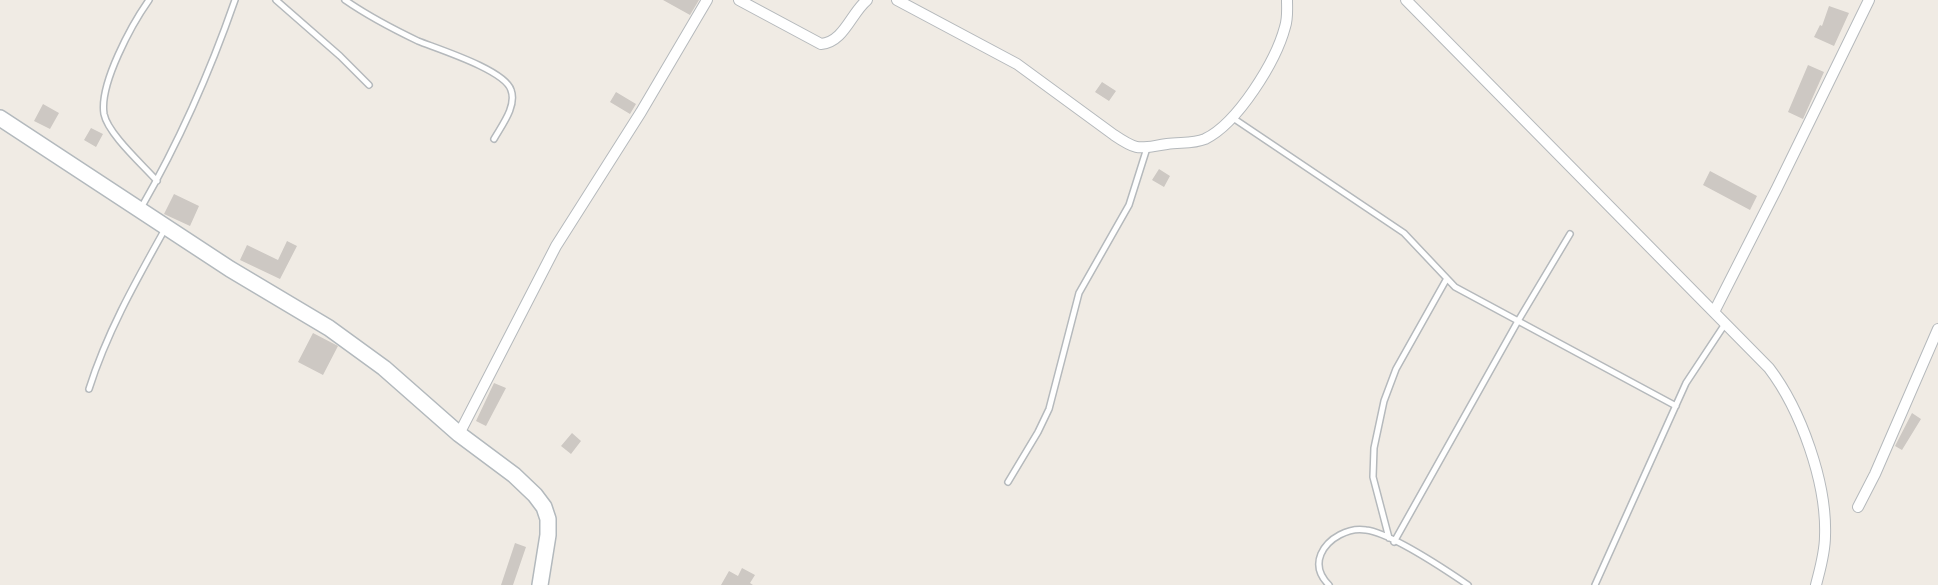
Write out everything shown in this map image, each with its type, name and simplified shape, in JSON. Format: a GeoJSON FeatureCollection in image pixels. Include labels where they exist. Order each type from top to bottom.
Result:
{"type":"FeatureCollection","features":[{"type":"Feature","properties":{"kind":"street"},"geometry":{"type":"LineString","coordinates":[[459,434],[556,246],[641,112],[707,0]]}},
{"type":"Feature","properties":{"kind":"street"},"geometry":{"type":"LineString","coordinates":[[739,0],[821,44],[829,43],[836,39],[856,11],[867,0]]}},
{"type":"Feature","properties":{"kind":"street"},"geometry":{"type":"LineString","coordinates":[[853,0],[856,11]]}},
{"type":"Feature","properties":{"kind":"street"},"geometry":{"type":"LineString","coordinates":[[897,0],[1035,75],[1129,145],[1137,148],[1203,140],[1218,132],[1233,118],[1244,104],[1271,60],[1286,26],[1286,0]]}},
{"type":"Feature","properties":{"kind":"street"},"geometry":{"type":"LineString","coordinates":[[1406,0],[1769,368],[1784,388],[1797,413],[1809,450],[1823,508],[1825,536],[1816,585]]}},
{"type":"Feature","properties":{"kind":"street"},"geometry":{"type":"LineString","coordinates":[[1714,312],[1778,188],[1869,0]]}},
{"type":"Feature","properties":{"kind":"street"},"geometry":{"type":"LineString","coordinates":[[0,118],[141,208],[230,269],[302,310],[384,368],[459,434],[514,475],[544,507],[548,519],[548,535],[540,585]]}},
{"type":"Feature","properties":{"kind":"street"},"geometry":{"type":"LineString","coordinates":[[1858,506],[1875,474],[1938,329]]}},
{"type":"Feature","properties":{"kind":"lane"},"geometry":{"type":"LineString","coordinates":[[149,0],[122,46],[110,79],[104,115],[112,130],[157,181]]}},
{"type":"Feature","properties":{"kind":"lane"},"geometry":{"type":"LineString","coordinates":[[141,208],[157,181],[212,64],[235,0]]}},
{"type":"Feature","properties":{"kind":"lane"},"geometry":{"type":"LineString","coordinates":[[276,0],[340,56],[369,85]]}},
{"type":"Feature","properties":{"kind":"lane"},"geometry":{"type":"LineString","coordinates":[[344,0],[390,27],[467,60],[504,80],[512,92],[512,101],[494,139]]}},
{"type":"Feature","properties":{"kind":"lane"},"geometry":{"type":"LineString","coordinates":[[1233,118],[1404,233],[1446,280],[1455,287],[1676,406]]}},
{"type":"Feature","properties":{"kind":"lane"},"geometry":{"type":"LineString","coordinates":[[1008,482],[1050,409],[1079,293],[1130,205],[1143,167],[1147,148]]}},
{"type":"Feature","properties":{"kind":"lane"},"geometry":{"type":"LineString","coordinates":[[89,389],[101,354],[123,305],[167,226]]}},
{"type":"Feature","properties":{"kind":"lane"},"geometry":{"type":"LineString","coordinates":[[1394,542],[1518,321],[1570,234]]}},
{"type":"Feature","properties":{"kind":"lane"},"geometry":{"type":"LineString","coordinates":[[1389,538],[1373,477],[1374,448],[1384,401],[1396,369],[1446,280]]}},
{"type":"Feature","properties":{"kind":"lane"},"geometry":{"type":"LineString","coordinates":[[1595,585],[1676,406],[1702,355],[1725,324]]}},
{"type":"Feature","properties":{"kind":"lane"},"geometry":{"type":"LineString","coordinates":[[1329,585],[1321,575],[1320,558],[1324,548],[1336,536],[1352,530],[1365,529],[1389,538],[1468,585]]}},
{"type":"Feature","properties":{"kind":"building"},"geometry":{"type":"Polygon","coordinates":[[[663,0],[699,0],[690,15],[663,0]]]}},
{"type":"Feature","properties":{"kind":"building"},"geometry":{"type":"Polygon","coordinates":[[[1829,6],[1849,13],[1834,46],[1814,37],[1820,25],[1822,26],[1829,6]]]}},
{"type":"Feature","properties":{"kind":"building"},"geometry":{"type":"Polygon","coordinates":[[[1808,65],[1824,72],[1803,119],[1788,112],[1808,65]]]}},
{"type":"Feature","properties":{"kind":"building"},"geometry":{"type":"Polygon","coordinates":[[[1102,82],[1116,91],[1109,101],[1095,92],[1102,82]]]}},
{"type":"Feature","properties":{"kind":"building"},"geometry":{"type":"Polygon","coordinates":[[[616,92],[636,104],[630,114],[610,102],[616,92]]]}},
{"type":"Feature","properties":{"kind":"building"},"geometry":{"type":"Polygon","coordinates":[[[43,104],[59,113],[50,129],[34,121],[43,104]]]}},
{"type":"Feature","properties":{"kind":"building"},"geometry":{"type":"Polygon","coordinates":[[[91,128],[103,134],[96,147],[84,140],[91,128]]]}},
{"type":"Feature","properties":{"kind":"building"},"geometry":{"type":"Polygon","coordinates":[[[1159,169],[1170,176],[1164,187],[1152,180],[1159,169]]]}},
{"type":"Feature","properties":{"kind":"building"},"geometry":{"type":"Polygon","coordinates":[[[1710,171],[1757,196],[1750,210],[1703,185],[1710,171]]]}},
{"type":"Feature","properties":{"kind":"building"},"geometry":{"type":"Polygon","coordinates":[[[174,194],[199,206],[190,226],[164,214],[174,194]]]}},
{"type":"Feature","properties":{"kind":"building"},"geometry":{"type":"Polygon","coordinates":[[[287,241],[297,246],[280,279],[240,260],[247,245],[278,260],[287,241]]]}},
{"type":"Feature","properties":{"kind":"building"},"geometry":{"type":"Polygon","coordinates":[[[313,333],[338,346],[323,375],[298,362],[313,333]]]}},
{"type":"Feature","properties":{"kind":"building"},"geometry":{"type":"Polygon","coordinates":[[[494,383],[506,388],[486,426],[476,421],[494,383]]]}},
{"type":"Feature","properties":{"kind":"building"},"geometry":{"type":"Polygon","coordinates":[[[1912,413],[1921,419],[1902,450],[1895,446],[1912,413]]]}},
{"type":"Feature","properties":{"kind":"building"},"geometry":{"type":"Polygon","coordinates":[[[572,433],[581,441],[571,454],[561,446],[572,433]]]}},
{"type":"Feature","properties":{"kind":"building"},"geometry":{"type":"Polygon","coordinates":[[[515,543],[526,547],[513,585],[501,585],[515,543]]]}},
{"type":"Feature","properties":{"kind":"building"},"geometry":{"type":"Polygon","coordinates":[[[742,568],[755,575],[750,583],[753,585],[721,585],[729,571],[738,576],[742,568]]]}}]}
